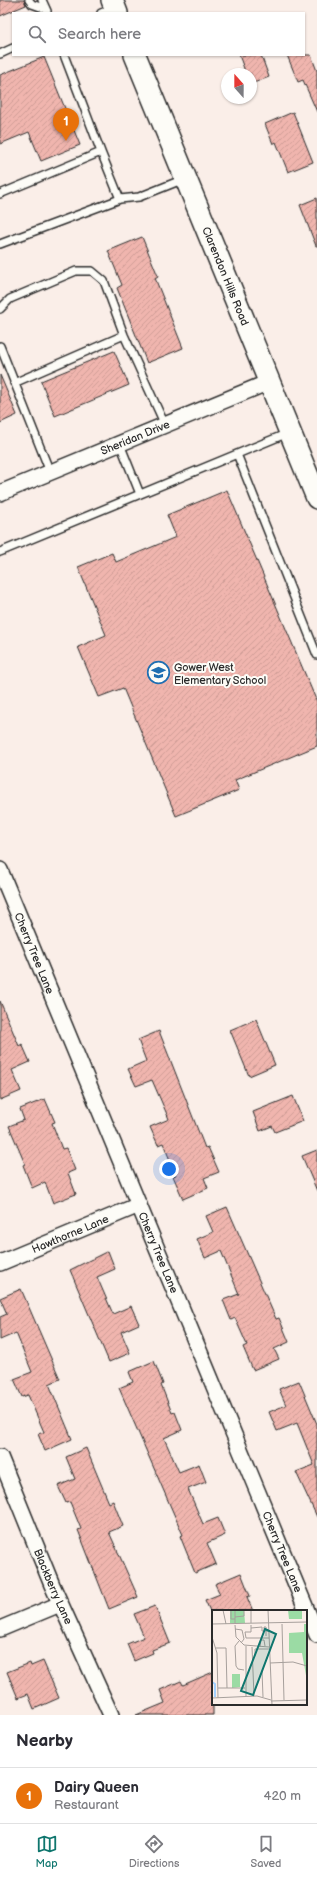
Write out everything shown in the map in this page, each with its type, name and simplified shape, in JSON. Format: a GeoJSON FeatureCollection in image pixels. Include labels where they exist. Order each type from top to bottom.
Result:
{"type":"FeatureCollection","features":[{"type":"Feature","properties":{"kind":"street","name":"Clarendon Hills Road"},"geometry":{"type":"LineString","coordinates":[[135,56],[317,498]]}},
{"type":"Feature","properties":{"kind":"street","name":"Sheridan Drive"},"geometry":{"type":"LineString","coordinates":[[0,493],[270,382]]}},
{"type":"Feature","properties":{"kind":"street","name":"Cherry Tree Lane"},"geometry":{"type":"LineString","coordinates":[[0,870],[307,1610]]}},
{"type":"Feature","properties":{"kind":"street","name":"Hawthorne Lane"},"geometry":{"type":"LineString","coordinates":[[0,1262],[139,1205]]}},
{"type":"Feature","properties":{"kind":"street","name":"Blackberry Lane"},"geometry":{"type":"LineString","coordinates":[[0,1456],[60,1604],[110,1715]]}},
{"type":"Feature","properties":{"kind":"street"},"geometry":{"type":"LineString","coordinates":[[0,1629],[60,1604]]}},
{"type":"Feature","properties":{"kind":"street","name":"Cherry Tree Lane"},"geometry":{"type":"LineString","coordinates":[[307,1611],[317,1635]]}},
{"type":"Feature","properties":{"kind":"lane"},"geometry":{"type":"LineString","coordinates":[[29,0],[32,4],[47,11]]}},
{"type":"Feature","properties":{"kind":"lane"},"geometry":{"type":"LineString","coordinates":[[42,0],[47,11]]}},
{"type":"Feature","properties":{"kind":"lane"},"geometry":{"type":"LineString","coordinates":[[0,54],[12,48]]}},
{"type":"Feature","properties":{"kind":"lane"},"geometry":{"type":"LineString","coordinates":[[64,56],[120,198]]}},
{"type":"Feature","properties":{"kind":"lane"},"geometry":{"type":"LineString","coordinates":[[0,194],[102,152]]}},
{"type":"Feature","properties":{"kind":"lane"},"geometry":{"type":"LineString","coordinates":[[0,244],[120,198],[139,197],[186,178]]}},
{"type":"Feature","properties":{"kind":"lane"},"geometry":{"type":"LineString","coordinates":[[0,309],[10,300],[76,271],[92,271],[104,282],[124,335],[165,425]]}},
{"type":"Feature","properties":{"kind":"lane"},"geometry":{"type":"LineString","coordinates":[[14,382],[124,335]]}},
{"type":"Feature","properties":{"kind":"lane"},"geometry":{"type":"LineString","coordinates":[[0,346],[50,472]]}},
{"type":"Feature","properties":{"kind":"lane"},"geometry":{"type":"LineString","coordinates":[[0,552],[290,432]]}},
{"type":"Feature","properties":{"kind":"lane"},"geometry":{"type":"LineString","coordinates":[[120,444],[140,494]]}},
{"type":"Feature","properties":{"kind":"lane"},"geometry":{"type":"LineString","coordinates":[[236,454],[317,655]]}},
{"type":"Feature","properties":{"kind":"building"},"geometry":{"type":"Polygon","coordinates":[[[0,0],[24,0],[26,5],[0,16],[0,0]]]}},
{"type":"Feature","properties":{"kind":"building"},"geometry":{"type":"Polygon","coordinates":[[[311,55],[317,71],[317,112],[303,80],[298,82],[287,56],[311,55]]]}},
{"type":"Feature","properties":{"kind":"building"},"geometry":{"type":"Polygon","coordinates":[[[239,56],[261,56],[269,77],[257,82],[257,68],[244,68],[239,56]]]}},
{"type":"Feature","properties":{"kind":"building"},"geometry":{"type":"Polygon","coordinates":[[[44,57],[80,145],[41,161],[29,132],[0,144],[0,75],[44,57]]]}},
{"type":"Feature","properties":{"kind":"building"},"geometry":{"type":"Polygon","coordinates":[[[293,112],[313,162],[288,172],[276,142],[273,144],[265,124],[293,112]]]}},
{"type":"Feature","properties":{"kind":"building"},"geometry":{"type":"Polygon","coordinates":[[[317,198],[317,246],[316,246],[300,205],[317,198]]]}},
{"type":"Feature","properties":{"kind":"building"},"geometry":{"type":"Polygon","coordinates":[[[142,237],[158,276],[155,278],[183,348],[147,363],[117,288],[122,285],[108,251],[142,237]]]}},
{"type":"Feature","properties":{"kind":"building"},"geometry":{"type":"Polygon","coordinates":[[[114,351],[129,385],[55,416],[41,381],[114,351]]]}},
{"type":"Feature","properties":{"kind":"building"},"geometry":{"type":"Polygon","coordinates":[[[0,375],[17,415],[0,423],[0,375]]]}},
{"type":"Feature","properties":{"kind":"building","name":"Gower West Elementary School"},"geometry":{"type":"Polygon","coordinates":[[[227,490],[317,702],[317,746],[235,780],[239,790],[176,816],[123,688],[99,697],[78,647],[106,635],[78,567],[112,553],[116,562],[176,537],[167,515],[227,490]]]}},
{"type":"Feature","properties":{"kind":"building"},"geometry":{"type":"Polygon","coordinates":[[[0,1001],[19,1046],[22,1044],[30,1062],[12,1070],[21,1091],[0,1100],[0,1001]]]}},
{"type":"Feature","properties":{"kind":"building"},"geometry":{"type":"Polygon","coordinates":[[[256,1019],[275,1065],[249,1076],[230,1030],[256,1019]]]}},
{"type":"Feature","properties":{"kind":"building"},"geometry":{"type":"Polygon","coordinates":[[[159,1031],[205,1148],[208,1147],[219,1172],[204,1178],[208,1188],[183,1199],[173,1176],[176,1175],[163,1143],[158,1145],[150,1127],[169,1119],[152,1080],[136,1086],[128,1069],[146,1061],[138,1040],[159,1031]]]}},
{"type":"Feature","properties":{"kind":"building"},"geometry":{"type":"Polygon","coordinates":[[[293,1096],[303,1121],[275,1132],[272,1126],[260,1131],[253,1112],[293,1096]]]}},
{"type":"Feature","properties":{"kind":"building"},"geometry":{"type":"Polygon","coordinates":[[[45,1099],[55,1122],[52,1123],[62,1149],[66,1148],[75,1170],[68,1173],[76,1194],[53,1203],[45,1182],[32,1188],[23,1165],[25,1164],[9,1126],[24,1120],[20,1109],[45,1099]]]}},
{"type":"Feature","properties":{"kind":"building"},"geometry":{"type":"Polygon","coordinates":[[[317,1150],[317,1191],[302,1156],[317,1150]]]}},
{"type":"Feature","properties":{"kind":"building"},"geometry":{"type":"Polygon","coordinates":[[[227,1207],[276,1319],[279,1318],[289,1342],[274,1349],[279,1359],[253,1370],[243,1347],[247,1345],[235,1318],[231,1320],[223,1300],[239,1294],[221,1251],[205,1258],[197,1239],[213,1232],[206,1216],[227,1207]]]}},
{"type":"Feature","properties":{"kind":"building"},"geometry":{"type":"Polygon","coordinates":[[[108,1251],[115,1269],[97,1277],[113,1314],[131,1306],[139,1324],[121,1332],[130,1353],[109,1362],[70,1270],[108,1251]]]}},
{"type":"Feature","properties":{"kind":"building"},"geometry":{"type":"Polygon","coordinates":[[[21,1289],[60,1379],[49,1384],[72,1439],[45,1451],[38,1434],[44,1432],[28,1395],[22,1397],[14,1379],[32,1372],[16,1333],[0,1340],[0,1317],[7,1314],[0,1298],[21,1289]]]}},
{"type":"Feature","properties":{"kind":"building"},"geometry":{"type":"Polygon","coordinates":[[[154,1361],[163,1384],[161,1385],[172,1413],[175,1412],[182,1430],[164,1438],[179,1472],[199,1464],[206,1482],[188,1489],[203,1524],[218,1518],[225,1535],[207,1543],[216,1564],[195,1573],[180,1536],[183,1535],[119,1388],[133,1382],[129,1372],[154,1361]]]}},
{"type":"Feature","properties":{"kind":"building"},"geometry":{"type":"Polygon","coordinates":[[[299,1381],[317,1424],[317,1517],[296,1472],[314,1465],[297,1423],[277,1431],[269,1412],[286,1405],[279,1389],[299,1381]]]}},
{"type":"Feature","properties":{"kind":"building"},"geometry":{"type":"Polygon","coordinates":[[[86,1448],[109,1503],[113,1501],[123,1526],[109,1532],[138,1597],[109,1609],[78,1530],[81,1529],[70,1502],[66,1503],[58,1486],[75,1479],[66,1457],[86,1448]]]}},
{"type":"Feature","properties":{"kind":"building"},"geometry":{"type":"Polygon","coordinates":[[[241,1573],[250,1596],[247,1597],[253,1610],[210,1611],[205,1600],[220,1594],[215,1584],[241,1573]]]}},
{"type":"Feature","properties":{"kind":"building"},"geometry":{"type":"Polygon","coordinates":[[[155,1606],[170,1643],[152,1650],[153,1653],[134,1661],[127,1644],[144,1637],[134,1614],[155,1606]]]}},
{"type":"Feature","properties":{"kind":"building"},"geometry":{"type":"Polygon","coordinates":[[[43,1661],[59,1698],[34,1709],[28,1694],[18,1698],[7,1672],[30,1663],[31,1666],[43,1661]]]}},
{"type":"Feature","properties":{"kind":"building"},"geometry":{"type":"Polygon","coordinates":[[[212,1672],[213,1715],[136,1715],[165,1703],[160,1690],[181,1681],[183,1685],[212,1672]]]}},
{"type":"Feature","properties":{"kind":"place","name":"Dairy Queen"},"geometry":{"type":"Point","coordinates":[66,141]}},
{"type":"Feature","properties":{"kind":"place","name":"Gower West Elementary School"},"geometry":{"type":"Point","coordinates":[158,673]}}]}
